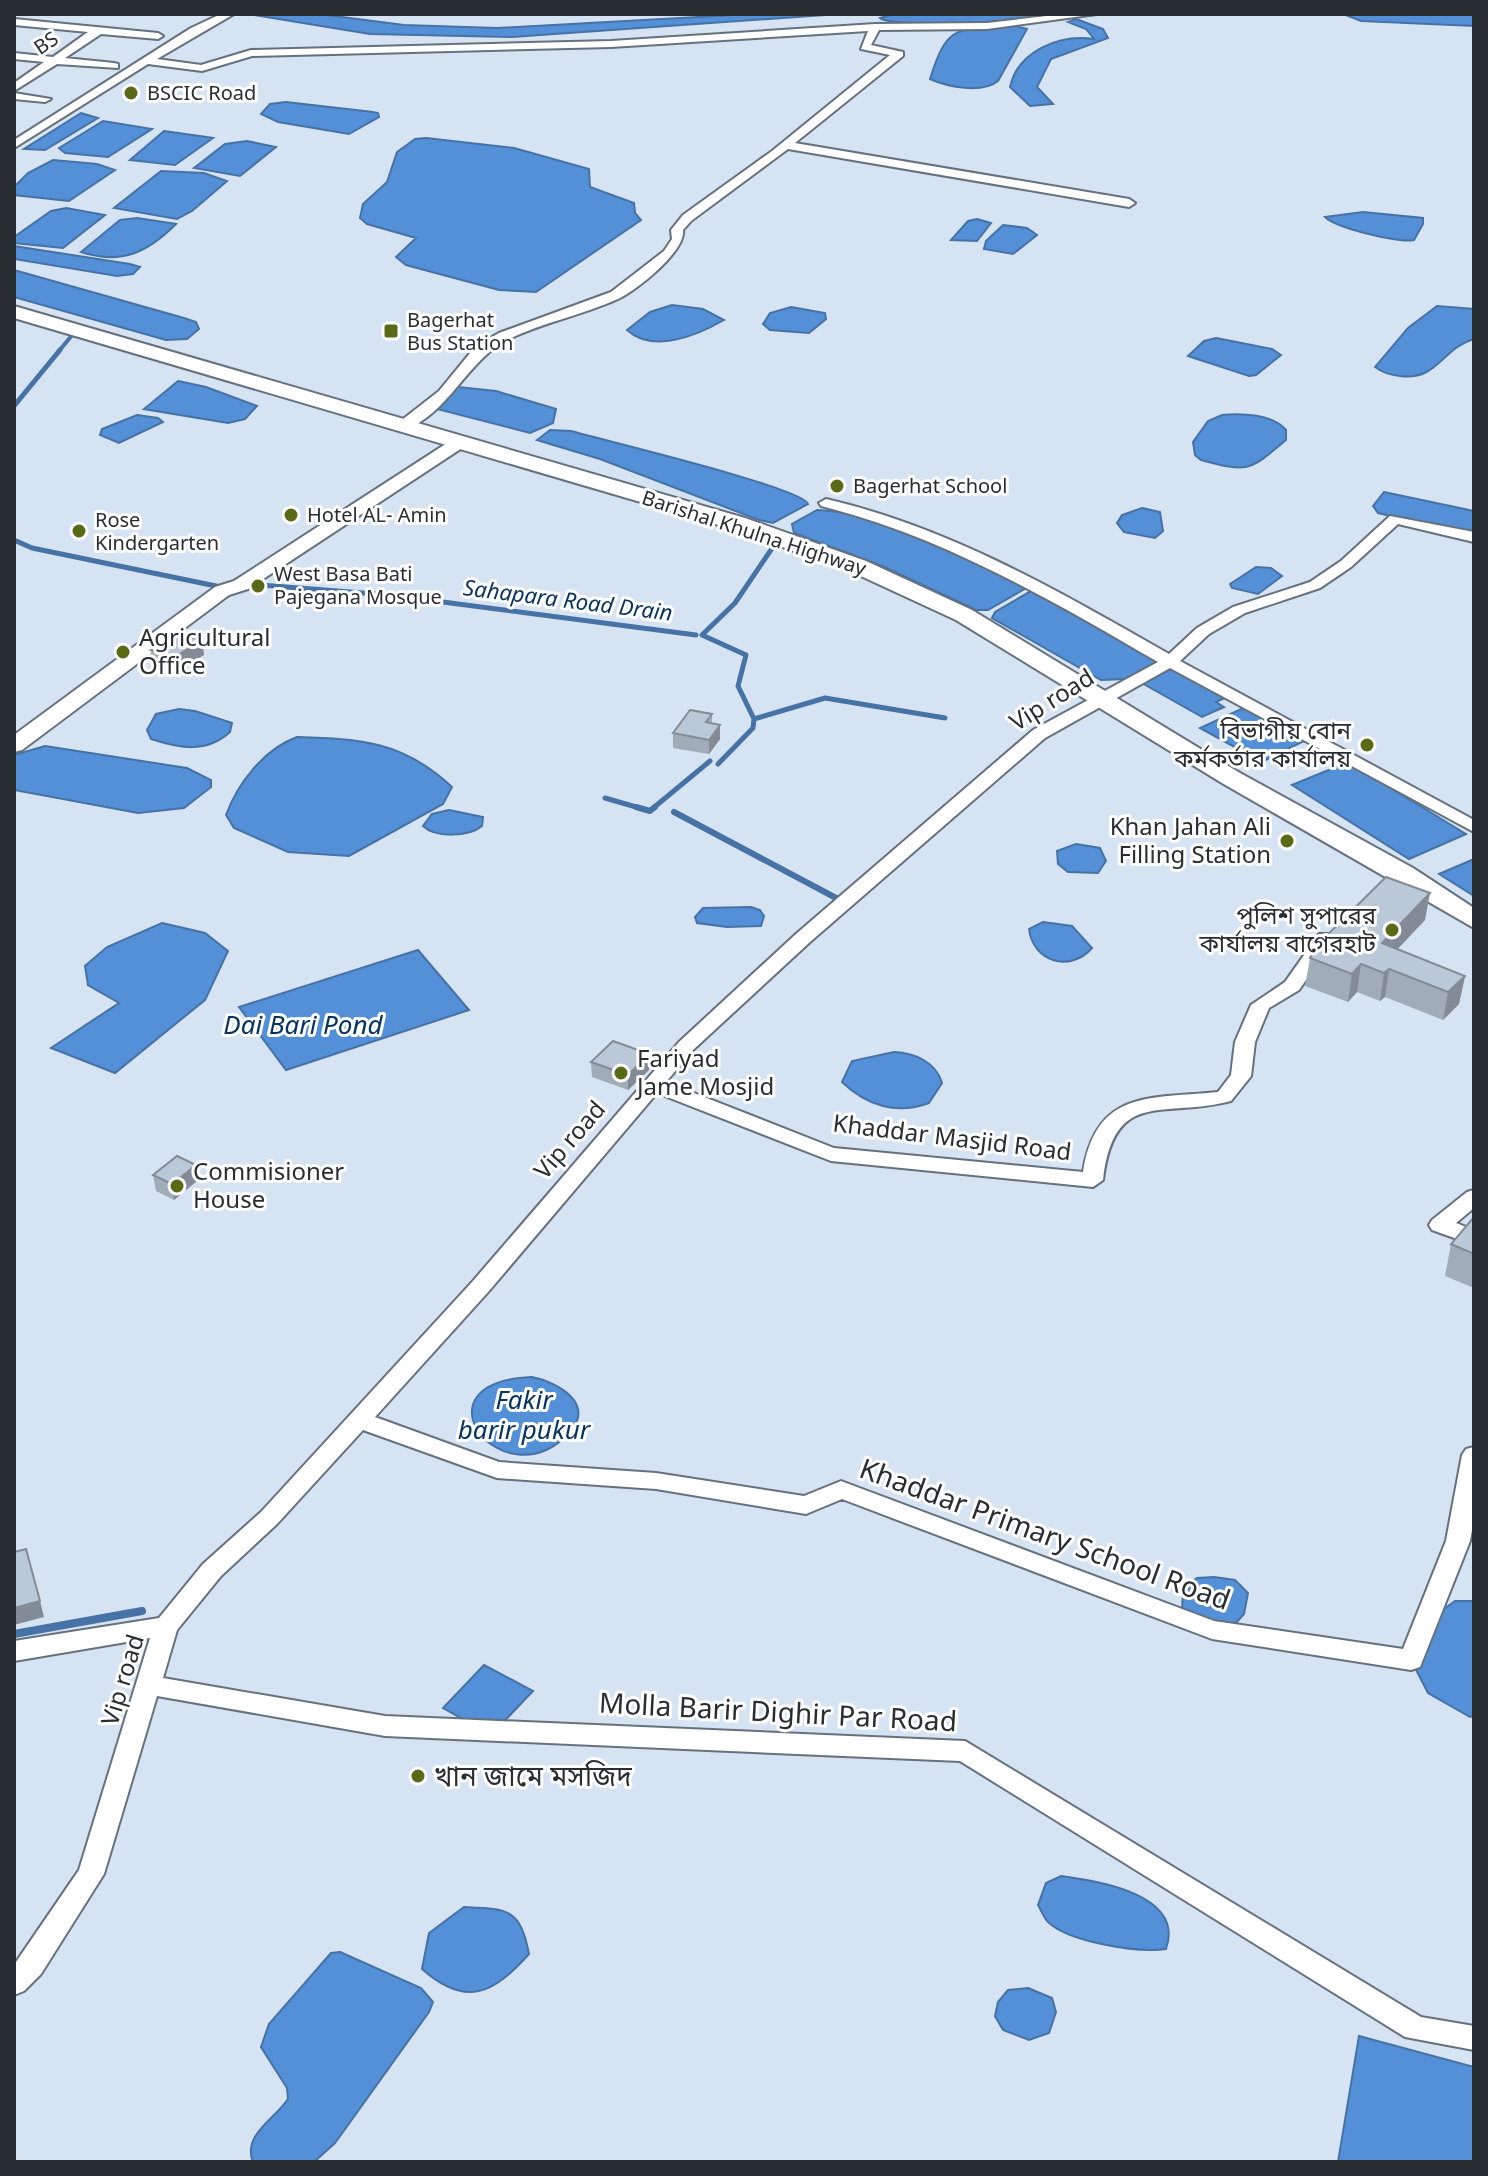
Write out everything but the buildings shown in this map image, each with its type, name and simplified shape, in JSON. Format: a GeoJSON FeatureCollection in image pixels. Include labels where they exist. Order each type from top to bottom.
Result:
{"type":"FeatureCollection","features":[{"type":"Feature","properties":{"kind":"highway","name":"Barishal Khulna Highway"},"geometry":{"type":"LineString","coordinates":[[14,312],[737,523],[858,566],[964,615],[1397,878],[1474,920]]}},
{"type":"Feature","properties":{"kind":"main road"},"geometry":{"type":"LineString","coordinates":[[14,745],[222,591],[241,585],[458,442]]}},
{"type":"Feature","properties":{"kind":"street"},"geometry":{"type":"LineString","coordinates":[[148,61],[202,68],[251,53],[611,44],[875,27],[987,26],[1092,14]]}},
{"type":"Feature","properties":{"kind":"street"},"geometry":{"type":"LineString","coordinates":[[14,145],[223,17]]}},
{"type":"Feature","properties":{"kind":"street"},"geometry":{"type":"LineString","coordinates":[[14,22],[158,36]]}},
{"type":"Feature","properties":{"kind":"street"},"geometry":{"type":"LineString","coordinates":[[403,426],[444,394],[480,350],[504,336],[616,295],[669,253],[678,239],[677,230],[687,218],[899,54],[865,47],[875,27]]}},
{"type":"Feature","properties":{"kind":"street","name":"BS"},"geometry":{"type":"LineString","coordinates":[[14,88],[99,30]]}},
{"type":"Feature","properties":{"kind":"street"},"geometry":{"type":"LineString","coordinates":[[14,56],[114,66]]}},
{"type":"Feature","properties":{"kind":"street"},"geometry":{"type":"LineString","coordinates":[[14,96],[45,99]]}},
{"type":"Feature","properties":{"kind":"street"},"geometry":{"type":"LineString","coordinates":[[785,145],[1129,203]]}},
{"type":"Feature","properties":{"kind":"street"},"geometry":{"type":"LineString","coordinates":[[826,503],[861,511],[994,564],[1059,596],[1474,827]]}},
{"type":"Feature","properties":{"kind":"street","name":"Vip road"},"geometry":{"type":"LineString","coordinates":[[14,1983],[31,1966],[91,1874],[166,1626],[212,1570],[269,1518],[481,1286],[686,1046],[792,949],[1039,734],[1171,661],[1203,631],[1239,610],[1315,585],[1346,564],[1395,519],[1474,537]]}},
{"type":"Feature","properties":{"kind":"street","name":"Khaddar Masjid Road"},"geometry":{"type":"LineString","coordinates":[[653,1084],[831,1154],[1093,1180],[1104,1134],[1117,1117],[1140,1109],[1224,1097],[1241,1076],[1245,1042],[1261,1005],[1292,986],[1321,942],[1340,927]]}},
{"type":"Feature","properties":{"kind":"street"},"geometry":{"type":"LineString","coordinates":[[1474,1197],[1440,1225],[1474,1238]]}},
{"type":"Feature","properties":{"kind":"street","name":"Khaddar Primary School Road"},"geometry":{"type":"LineString","coordinates":[[360,1420],[497,1470],[656,1481],[806,1505],[841,1490],[1212,1630],[1411,1660],[1458,1541],[1474,1455]]}},
{"type":"Feature","properties":{"kind":"street"},"geometry":{"type":"LineString","coordinates":[[14,1651],[166,1626]]}},
{"type":"Feature","properties":{"kind":"street","name":"Molla Barir Dighir Par Road"},"geometry":{"type":"LineString","coordinates":[[149,1685],[385,1726],[965,1751],[1415,2028],[1474,2038]]}},
{"type":"Feature","properties":{"kind":"water"},"geometry":{"type":"Polygon","coordinates":[[[248,14],[319,14],[404,25],[497,28],[752,14],[840,14],[512,37],[370,34],[248,14]]]}},
{"type":"Feature","properties":{"kind":"water"},"geometry":{"type":"Polygon","coordinates":[[[894,14],[1046,14],[1015,20],[961,23],[908,23],[880,18],[894,14]]]}},
{"type":"Feature","properties":{"kind":"water"},"geometry":{"type":"Polygon","coordinates":[[[1343,14],[1474,14],[1474,26],[1361,21],[1343,14]]]}},
{"type":"Feature","properties":{"kind":"water"},"geometry":{"type":"Polygon","coordinates":[[[1076,19],[1103,29],[1108,38],[1051,59],[1037,87],[1053,104],[1030,106],[1010,87],[1014,74],[1031,55],[1054,42],[1094,39],[1086,29],[1068,22],[1076,19]]]}},
{"type":"Feature","properties":{"kind":"water"},"geometry":{"type":"Polygon","coordinates":[[[1015,26],[1027,29],[998,81],[974,88],[955,87],[930,79],[943,47],[958,32],[1015,26]]]}},
{"type":"Feature","properties":{"kind":"water"},"geometry":{"type":"Polygon","coordinates":[[[286,102],[373,112],[378,113],[379,117],[349,134],[278,122],[261,114],[270,104],[286,102]]]}},
{"type":"Feature","properties":{"kind":"water"},"geometry":{"type":"Polygon","coordinates":[[[81,113],[98,118],[45,150],[24,149],[81,113]]]}},
{"type":"Feature","properties":{"kind":"water"},"geometry":{"type":"Polygon","coordinates":[[[103,121],[152,129],[108,157],[65,153],[59,148],[103,121]]]}},
{"type":"Feature","properties":{"kind":"water"},"geometry":{"type":"Polygon","coordinates":[[[164,131],[213,138],[175,165],[130,160],[164,131]]]}},
{"type":"Feature","properties":{"kind":"water"},"geometry":{"type":"Polygon","coordinates":[[[415,139],[514,148],[589,169],[590,187],[634,203],[635,213],[641,220],[536,292],[499,290],[406,265],[396,257],[416,238],[367,224],[360,218],[363,204],[387,182],[397,152],[415,139]]]}},
{"type":"Feature","properties":{"kind":"water"},"geometry":{"type":"Polygon","coordinates":[[[247,141],[276,147],[240,176],[194,168],[225,144],[247,141]]]}},
{"type":"Feature","properties":{"kind":"water"},"geometry":{"type":"Polygon","coordinates":[[[53,160],[97,164],[115,170],[69,201],[14,195],[14,187],[28,173],[53,160]]]}},
{"type":"Feature","properties":{"kind":"water"},"geometry":{"type":"Polygon","coordinates":[[[161,171],[204,173],[227,181],[192,211],[177,219],[114,208],[161,171]]]}},
{"type":"Feature","properties":{"kind":"water"},"geometry":{"type":"Polygon","coordinates":[[[66,208],[105,215],[63,248],[14,243],[14,237],[51,211],[66,208]]]}},
{"type":"Feature","properties":{"kind":"water"},"geometry":{"type":"Polygon","coordinates":[[[1363,212],[1423,218],[1423,224],[1414,240],[1406,240],[1354,230],[1325,217],[1363,212]]]}},
{"type":"Feature","properties":{"kind":"water"},"geometry":{"type":"Polygon","coordinates":[[[137,218],[176,224],[155,242],[133,254],[109,257],[81,252],[120,220],[137,218]]]}},
{"type":"Feature","properties":{"kind":"water"},"geometry":{"type":"Polygon","coordinates":[[[977,219],[991,223],[977,241],[951,240],[968,221],[977,219]]]}},
{"type":"Feature","properties":{"kind":"water"},"geometry":{"type":"Polygon","coordinates":[[[1003,225],[1027,228],[1037,235],[1013,254],[984,249],[986,241],[1003,225]]]}},
{"type":"Feature","properties":{"kind":"water"},"geometry":{"type":"Polygon","coordinates":[[[14,246],[140,267],[133,274],[117,276],[14,259],[14,246]]]}},
{"type":"Feature","properties":{"kind":"water"},"geometry":{"type":"Polygon","coordinates":[[[14,270],[184,318],[196,322],[199,329],[187,339],[166,340],[14,297],[14,270]]]}},
{"type":"Feature","properties":{"kind":"water"},"geometry":{"type":"Polygon","coordinates":[[[672,305],[703,309],[724,320],[676,340],[649,341],[627,330],[650,312],[672,305]]]}},
{"type":"Feature","properties":{"kind":"water"},"geometry":{"type":"Polygon","coordinates":[[[1437,306],[1474,309],[1474,339],[1454,349],[1423,374],[1396,376],[1375,367],[1408,328],[1437,306]]]}},
{"type":"Feature","properties":{"kind":"water"},"geometry":{"type":"Polygon","coordinates":[[[791,307],[825,313],[826,319],[809,333],[770,330],[763,324],[770,313],[791,307]]]}},
{"type":"Feature","properties":{"kind":"water"},"geometry":{"type":"Polygon","coordinates":[[[1216,338],[1272,349],[1281,355],[1256,375],[1249,376],[1188,356],[1204,341],[1216,338]]]}},
{"type":"Feature","properties":{"kind":"water"},"geometry":{"type":"Polygon","coordinates":[[[178,381],[206,387],[257,406],[245,419],[228,423],[144,409],[178,381]]]}},
{"type":"Feature","properties":{"kind":"water"},"geometry":{"type":"Polygon","coordinates":[[[458,387],[496,391],[556,409],[553,423],[530,433],[437,409],[436,406],[458,387]]]}},
{"type":"Feature","properties":{"kind":"water"},"geometry":{"type":"Polygon","coordinates":[[[137,415],[158,418],[163,422],[119,443],[100,435],[102,429],[137,415]]]}},
{"type":"Feature","properties":{"kind":"water"},"geometry":{"type":"Polygon","coordinates":[[[1222,415],[1247,415],[1273,421],[1286,430],[1286,440],[1264,458],[1248,466],[1229,467],[1201,460],[1195,455],[1193,442],[1208,421],[1222,415]]]}},
{"type":"Feature","properties":{"kind":"water"},"geometry":{"type":"Polygon","coordinates":[[[550,430],[571,431],[739,476],[774,487],[808,504],[773,523],[759,520],[600,459],[537,440],[550,430]]]}},
{"type":"Feature","properties":{"kind":"water"},"geometry":{"type":"Polygon","coordinates":[[[1384,492],[1474,511],[1474,535],[1378,513],[1373,506],[1384,492]]]}},
{"type":"Feature","properties":{"kind":"water"},"geometry":{"type":"Polygon","coordinates":[[[1142,508],[1160,512],[1163,531],[1155,538],[1124,532],[1117,523],[1122,515],[1142,508]]]}},
{"type":"Feature","properties":{"kind":"water"},"geometry":{"type":"Polygon","coordinates":[[[817,510],[844,513],[899,527],[952,549],[1028,587],[988,610],[976,610],[882,566],[794,533],[792,524],[817,510]]]}},
{"type":"Feature","properties":{"kind":"water"},"geometry":{"type":"Polygon","coordinates":[[[1256,567],[1271,568],[1282,576],[1258,594],[1232,588],[1230,584],[1256,567]]]}},
{"type":"Feature","properties":{"kind":"water"},"geometry":{"type":"Polygon","coordinates":[[[1040,590],[1159,656],[1157,662],[1126,679],[1101,680],[992,618],[995,612],[1031,591],[1040,590]]]}},
{"type":"Feature","properties":{"kind":"water"},"geometry":{"type":"Polygon","coordinates":[[[1174,668],[1227,697],[1216,702],[1224,707],[1202,717],[1140,682],[1174,668]]]}},
{"type":"Feature","properties":{"kind":"water"},"geometry":{"type":"Polygon","coordinates":[[[1254,703],[1316,735],[1262,762],[1200,728],[1254,703]]]}},
{"type":"Feature","properties":{"kind":"water"},"geometry":{"type":"Polygon","coordinates":[[[179,709],[232,723],[230,732],[211,744],[192,747],[151,739],[147,730],[156,714],[179,709]]]}},
{"type":"Feature","properties":{"kind":"water"},"geometry":{"type":"Polygon","coordinates":[[[297,737],[341,739],[398,751],[434,772],[452,787],[443,804],[349,856],[288,852],[234,828],[226,815],[254,768],[285,742],[297,737]]]}},
{"type":"Feature","properties":{"kind":"water"},"geometry":{"type":"Polygon","coordinates":[[[45,746],[187,768],[211,780],[211,787],[184,808],[138,813],[14,790],[14,755],[45,746]]]}},
{"type":"Feature","properties":{"kind":"water"},"geometry":{"type":"Polygon","coordinates":[[[1348,762],[1466,834],[1409,859],[1292,785],[1348,762]]]}},
{"type":"Feature","properties":{"kind":"water"},"geometry":{"type":"Polygon","coordinates":[[[449,810],[483,817],[482,826],[452,835],[435,833],[423,826],[432,814],[449,810]]]}},
{"type":"Feature","properties":{"kind":"water"},"geometry":{"type":"Polygon","coordinates":[[[1076,844],[1100,848],[1106,861],[1098,873],[1068,872],[1058,864],[1057,851],[1076,844]]]}},
{"type":"Feature","properties":{"kind":"water"},"geometry":{"type":"Polygon","coordinates":[[[1474,859],[1474,896],[1439,874],[1474,859]]]}},
{"type":"Feature","properties":{"kind":"water"},"geometry":{"type":"Polygon","coordinates":[[[751,907],[760,910],[764,916],[761,926],[727,927],[697,923],[695,917],[703,908],[751,907]]]}},
{"type":"Feature","properties":{"kind":"water"},"geometry":{"type":"Polygon","coordinates":[[[1043,922],[1072,926],[1092,948],[1083,956],[1063,962],[1045,956],[1037,949],[1029,929],[1043,922]]]}},
{"type":"Feature","properties":{"kind":"water"},"geometry":{"type":"Polygon","coordinates":[[[162,923],[205,933],[228,951],[205,1000],[115,1073],[51,1048],[119,1003],[88,985],[85,966],[107,947],[162,923]]]}},
{"type":"Feature","properties":{"kind":"water","name":"Dai Bari Pond"},"geometry":{"type":"Polygon","coordinates":[[[418,950],[469,1010],[286,1070],[239,1007],[418,950]]]}},
{"type":"Feature","properties":{"kind":"water"},"geometry":{"type":"Polygon","coordinates":[[[894,1052],[910,1054],[935,1069],[942,1083],[929,1103],[905,1108],[883,1106],[862,1097],[842,1082],[852,1061],[894,1052]]]}},
{"type":"Feature","properties":{"kind":"water","name":"Fakir barir pukur"},"geometry":{"type":"Polygon","coordinates":[[[532,1377],[553,1384],[570,1396],[576,1404],[576,1422],[569,1433],[544,1451],[518,1454],[496,1447],[480,1433],[472,1415],[476,1398],[495,1384],[532,1377]]]}},
{"type":"Feature","properties":{"kind":"water"},"geometry":{"type":"Polygon","coordinates":[[[1197,1578],[1235,1580],[1248,1593],[1244,1614],[1227,1633],[1182,1612],[1183,1588],[1197,1578]]]}},
{"type":"Feature","properties":{"kind":"water"},"geometry":{"type":"Polygon","coordinates":[[[1455,1601],[1474,1601],[1474,1716],[1470,1717],[1428,1693],[1411,1660],[1433,1617],[1455,1601]]]}},
{"type":"Feature","properties":{"kind":"water"},"geometry":{"type":"Polygon","coordinates":[[[484,1665],[533,1691],[491,1735],[443,1708],[484,1665]]]}},
{"type":"Feature","properties":{"kind":"water"},"geometry":{"type":"Polygon","coordinates":[[[1061,1876],[1116,1887],[1151,1903],[1163,1916],[1169,1931],[1166,1949],[1104,1944],[1058,1929],[1047,1920],[1038,1905],[1046,1883],[1061,1876]]]}},
{"type":"Feature","properties":{"kind":"water"},"geometry":{"type":"Polygon","coordinates":[[[464,1907],[510,1914],[521,1928],[529,1954],[503,1979],[478,1991],[452,1989],[422,1969],[429,1933],[464,1907]]]}},
{"type":"Feature","properties":{"kind":"water"},"geometry":{"type":"Polygon","coordinates":[[[340,1952],[421,1988],[433,2002],[429,2012],[335,2143],[314,2162],[253,2162],[251,2152],[256,2135],[288,2099],[287,2088],[261,2047],[269,2024],[331,1953],[340,1952]]]}},
{"type":"Feature","properties":{"kind":"water"},"geometry":{"type":"Polygon","coordinates":[[[1028,1988],[1052,1998],[1056,2012],[1049,2033],[1029,2040],[1003,2030],[995,2016],[998,2002],[1008,1990],[1028,1988]]]}},
{"type":"Feature","properties":{"kind":"water"},"geometry":{"type":"Polygon","coordinates":[[[1359,2036],[1474,2067],[1474,2162],[1338,2162],[1359,2036]]]}},
{"type":"Feature","properties":{"kind":"waterway"},"geometry":{"type":"LineString","coordinates":[[58,352],[74,333]]}},
{"type":"Feature","properties":{"kind":"waterway"},"geometry":{"type":"LineString","coordinates":[[14,406],[60,350]]}},
{"type":"Feature","properties":{"kind":"waterway","name":"Sahapara Road Drain"},"geometry":{"type":"LineString","coordinates":[[754,719],[738,686],[746,655],[702,635],[735,603],[779,538]]}},
{"type":"Feature","properties":{"kind":"waterway"},"geometry":{"type":"LineString","coordinates":[[14,540],[32,548],[216,586]]}},
{"type":"Feature","properties":{"kind":"waterway","name":"Sahapara Road Drain"},"geometry":{"type":"LineString","coordinates":[[246,584],[389,595],[696,635]]}},
{"type":"Feature","properties":{"kind":"waterway","name":"Sahapara Road Drain"},"geometry":{"type":"LineString","coordinates":[[754,719],[825,698],[945,718]]}},
{"type":"Feature","properties":{"kind":"waterway","name":"Sahapara Road Drain"},"geometry":{"type":"LineString","coordinates":[[718,764],[753,728],[754,719]]}},
{"type":"Feature","properties":{"kind":"waterway","name":"Sahapara Road Drain"},"geometry":{"type":"LineString","coordinates":[[652,809],[710,761]]}},
{"type":"Feature","properties":{"kind":"waterway","name":"Sahapara Road Drain"},"geometry":{"type":"LineString","coordinates":[[605,798],[643,809]]}},
{"type":"Feature","properties":{"kind":"waterway","name":"Sahapara Road Drain"},"geometry":{"type":"LineString","coordinates":[[636,807],[643,809]]}},
{"type":"Feature","properties":{"kind":"waterway","name":"Sahapara Road Drain"},"geometry":{"type":"LineString","coordinates":[[643,809],[650,811],[655,807]]}},
{"type":"Feature","properties":{"kind":"waterway","name":"Sahapara Road Drain"},"geometry":{"type":"LineString","coordinates":[[674,812],[838,899]]}},
{"type":"Feature","properties":{"kind":"waterway"},"geometry":{"type":"LineString","coordinates":[[14,1634],[142,1611]]}},
{"type":"Feature","properties":{"kind":"place","name":"BSCIC Road"},"geometry":{"type":"Point","coordinates":[131,93]}},
{"type":"Feature","properties":{"kind":"place","name":"Bagerhat Bus Station"},"geometry":{"type":"Point","coordinates":[391,331]}},
{"type":"Feature","properties":{"kind":"place","name":"Bagerhat School"},"geometry":{"type":"Point","coordinates":[837,486]}},
{"type":"Feature","properties":{"kind":"place","name":"Hotel AL- Amin"},"geometry":{"type":"Point","coordinates":[291,515]}},
{"type":"Feature","properties":{"kind":"place","name":"Rose Kindergarten"},"geometry":{"type":"Point","coordinates":[79,531]}},
{"type":"Feature","properties":{"kind":"place","name":"West Basa Bati Pajegana Mosque"},"geometry":{"type":"Point","coordinates":[258,586]}},
{"type":"Feature","properties":{"kind":"place","name":"Agricultural Office"},"geometry":{"type":"Point","coordinates":[123,652]}},
{"type":"Feature","properties":{"kind":"place","name":"বিভাগীয় বোন কর্মকর্তার কার্যালয়"},"geometry":{"type":"Point","coordinates":[1367,745]}},
{"type":"Feature","properties":{"kind":"place","name":"Khan Jahan Ali Filling Station"},"geometry":{"type":"Point","coordinates":[1287,841]}},
{"type":"Feature","properties":{"kind":"place","name":"পুলিশ সুপারের কার্যালয় বাগেরহাট"},"geometry":{"type":"Point","coordinates":[1392,930]}},
{"type":"Feature","properties":{"kind":"place","name":"Fariyad Jame Mosjid"},"geometry":{"type":"Point","coordinates":[621,1073]}},
{"type":"Feature","properties":{"kind":"place","name":"Commisioner House"},"geometry":{"type":"Point","coordinates":[177,1186]}},
{"type":"Feature","properties":{"kind":"place","name":"খান জামে মসজিদ"},"geometry":{"type":"Point","coordinates":[418,1776]}}]}
